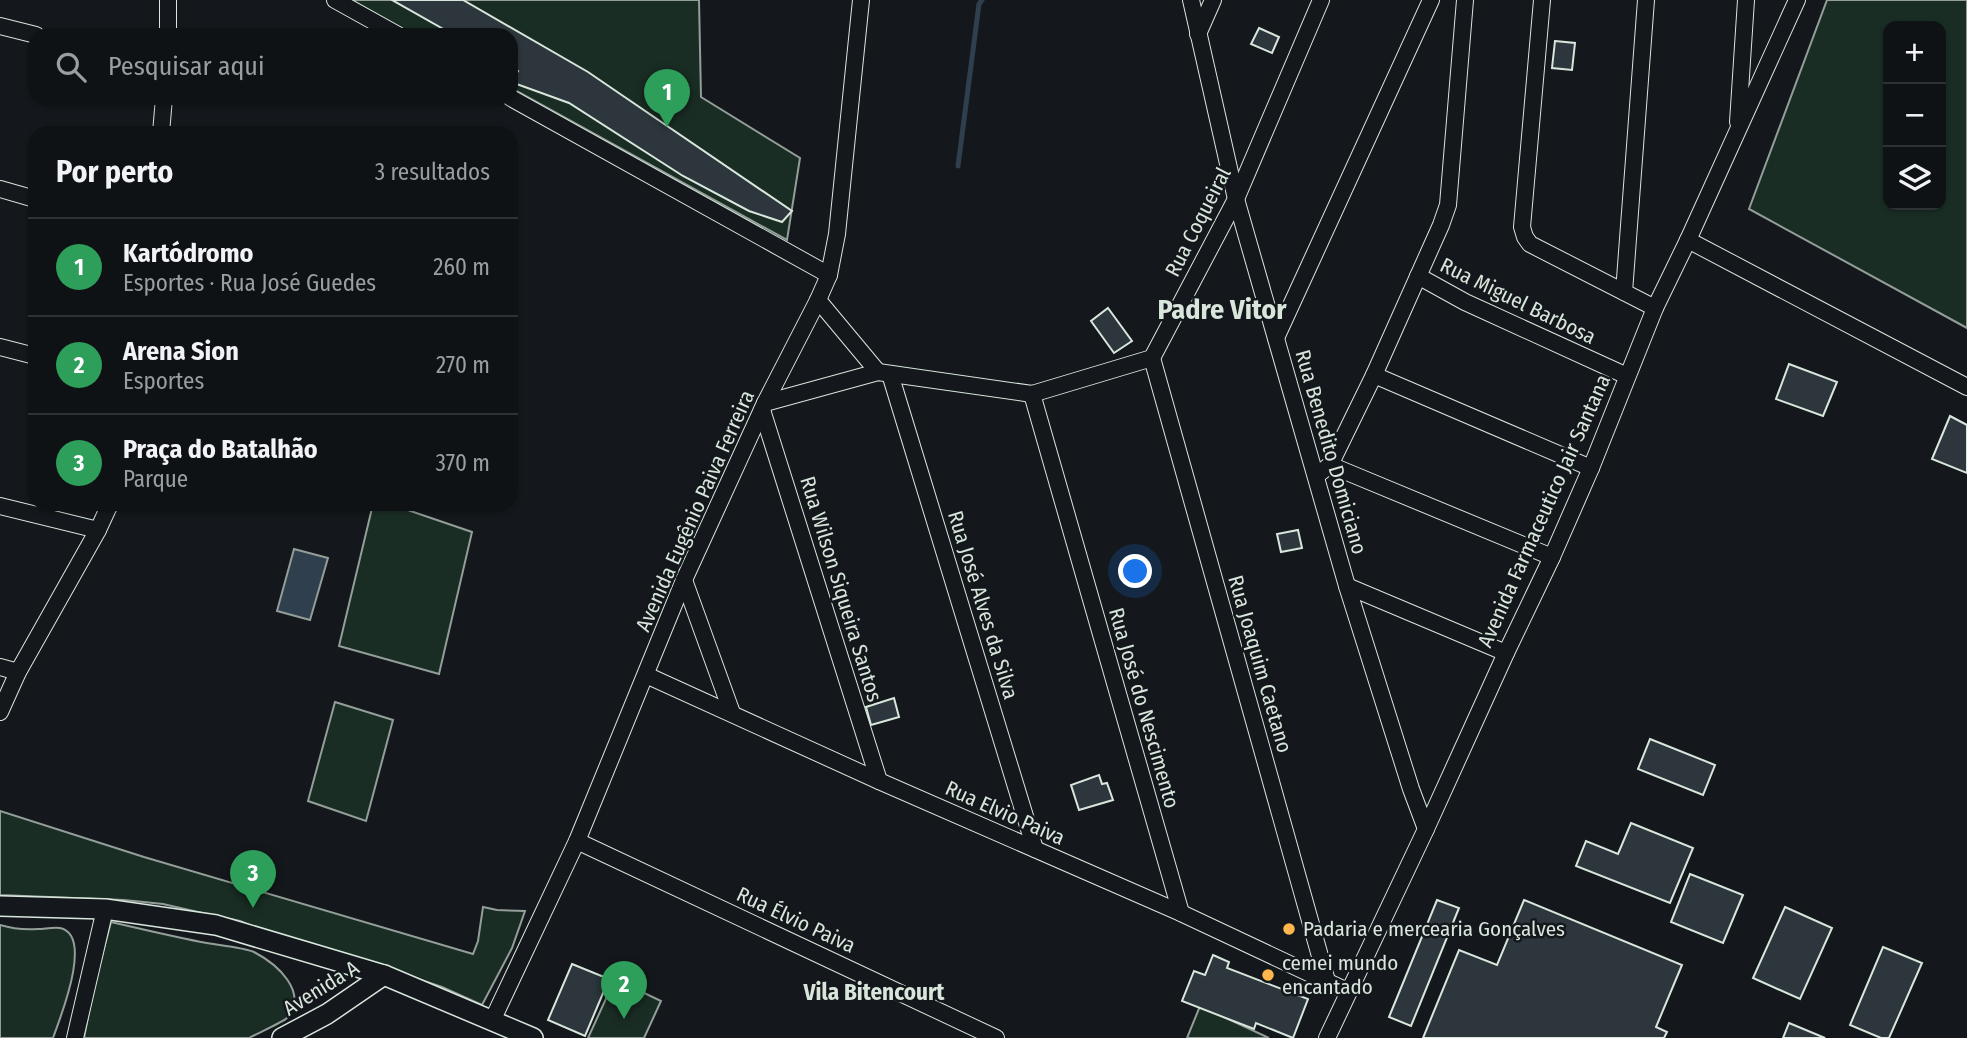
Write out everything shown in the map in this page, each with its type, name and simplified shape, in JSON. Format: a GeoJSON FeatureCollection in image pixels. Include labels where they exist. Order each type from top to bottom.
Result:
{"type":"FeatureCollection","features":[{"type":"Feature","properties":{"kind":"street"},"geometry":{"type":"LineString","coordinates":[[167,28],[168,0]]}},
{"type":"Feature","properties":{"kind":"street"},"geometry":{"type":"LineString","coordinates":[[335,0],[385,28]]}},
{"type":"Feature","properties":{"kind":"street","name":"Avenida Eugênio Paiva Ferreira"},"geometry":{"type":"LineString","coordinates":[[492,1021],[577,841],[684,580],[828,275],[837,234],[861,0]]}},
{"type":"Feature","properties":{"kind":"street","name":"Rua Benedito Domiciano"},"geometry":{"type":"LineString","coordinates":[[1191,0],[1236,199],[1347,586],[1426,829]]}},
{"type":"Feature","properties":{"kind":"street"},"geometry":{"type":"LineString","coordinates":[[1198,34],[1213,0]]}},
{"type":"Feature","properties":{"kind":"street","name":"Rua Coqueiral"},"geometry":{"type":"LineString","coordinates":[[1152,358],[1236,199],[1321,0]]}},
{"type":"Feature","properties":{"kind":"street"},"geometry":{"type":"LineString","coordinates":[[1276,338],[1431,0]]}},
{"type":"Feature","properties":{"kind":"street","name":"Rua Miguel Barbosa"},"geometry":{"type":"LineString","coordinates":[[1465,0],[1448,205],[1418,276],[1465,302],[1626,376]]}},
{"type":"Feature","properties":{"kind":"street"},"geometry":{"type":"LineString","coordinates":[[1542,0],[1522,227],[1525,236],[1530,243],[1655,308]]}},
{"type":"Feature","properties":{"kind":"street"},"geometry":{"type":"LineString","coordinates":[[1624,292],[1646,0]]}},
{"type":"Feature","properties":{"kind":"street"},"geometry":{"type":"LineString","coordinates":[[1738,131],[1746,0]]}},
{"type":"Feature","properties":{"kind":"street","name":"Avenida Farmaceutico Jair Santana"},"geometry":{"type":"LineString","coordinates":[[1326,1038],[1552,557],[1655,308],[1797,0]]}},
{"type":"Feature","properties":{"kind":"street"},"geometry":{"type":"LineString","coordinates":[[0,26],[28,33]]}},
{"type":"Feature","properties":{"kind":"street"},"geometry":{"type":"LineString","coordinates":[[518,102],[828,275]]}},
{"type":"Feature","properties":{"kind":"street"},"geometry":{"type":"LineString","coordinates":[[162,126],[164,105]]}},
{"type":"Feature","properties":{"kind":"street"},"geometry":{"type":"LineString","coordinates":[[0,189],[28,197]]}},
{"type":"Feature","properties":{"kind":"street"},"geometry":{"type":"LineString","coordinates":[[1688,240],[1967,387]]}},
{"type":"Feature","properties":{"kind":"street"},"geometry":{"type":"LineString","coordinates":[[1316,477],[1330,465],[1418,276]]}},
{"type":"Feature","properties":{"kind":"street"},"geometry":{"type":"LineString","coordinates":[[818,300],[884,373]]}},
{"type":"Feature","properties":{"kind":"street"},"geometry":{"type":"LineString","coordinates":[[0,347],[28,354]]}},
{"type":"Feature","properties":{"kind":"street"},"geometry":{"type":"LineString","coordinates":[[764,407],[884,373],[1032,394],[1152,358]]}},
{"type":"Feature","properties":{"kind":"street","name":"Rua Joaquim Caetano"},"geometry":{"type":"LineString","coordinates":[[1152,358],[1327,981]]}},
{"type":"Feature","properties":{"kind":"street","name":"Rua José Alves da Silva"},"geometry":{"type":"LineString","coordinates":[[884,373],[1035,849]]}},
{"type":"Feature","properties":{"kind":"street"},"geometry":{"type":"LineString","coordinates":[[1374,374],[1591,468]]}},
{"type":"Feature","properties":{"kind":"street","name":"Rua José do Nescimento"},"geometry":{"type":"LineString","coordinates":[[1032,394],[1181,913]]}},
{"type":"Feature","properties":{"kind":"street","name":"Rua Wilson Siqueira Santos"},"geometry":{"type":"LineString","coordinates":[[764,407],[879,781]]}},
{"type":"Feature","properties":{"kind":"street"},"geometry":{"type":"LineString","coordinates":[[1330,465],[1552,557]]}},
{"type":"Feature","properties":{"kind":"street"},"geometry":{"type":"LineString","coordinates":[[0,506],[98,530]]}},
{"type":"Feature","properties":{"kind":"street"},"geometry":{"type":"LineString","coordinates":[[0,712],[18,672],[107,511]]}},
{"type":"Feature","properties":{"kind":"street"},"geometry":{"type":"LineString","coordinates":[[684,580],[732,713]]}},
{"type":"Feature","properties":{"kind":"street"},"geometry":{"type":"LineString","coordinates":[[1347,586],[1506,653]]}},
{"type":"Feature","properties":{"kind":"street"},"geometry":{"type":"LineString","coordinates":[[0,667],[18,672]]}},
{"type":"Feature","properties":{"kind":"street","name":"Rua Elvio Paiva"},"geometry":{"type":"LineString","coordinates":[[646,675],[879,781],[1181,913],[1347,991]]}},
{"type":"Feature","properties":{"kind":"street","name":"Rua Élvio Paiva"},"geometry":{"type":"LineString","coordinates":[[577,841],[996,1038]]}},
{"type":"Feature","properties":{"kind":"street"},"geometry":{"type":"LineString","coordinates":[[0,906],[105,909],[216,925],[384,975],[533,1038]]}},
{"type":"Feature","properties":{"kind":"street"},"geometry":{"type":"LineString","coordinates":[[75,1038],[105,909]]}},
{"type":"Feature","properties":{"kind":"street","name":"Avenida A"},"geometry":{"type":"LineString","coordinates":[[282,1038],[327,1014],[384,975]]}},
{"type":"Feature","properties":{"kind":"green space"},"geometry":{"type":"Polygon","coordinates":[[[351,0],[699,0],[701,97],[800,158],[787,240],[518,92],[518,28],[401,28],[351,0]]]}},
{"type":"Feature","properties":{"kind":"green space"},"geometry":{"type":"Polygon","coordinates":[[[1827,0],[1967,0],[1967,328],[1749,209],[1827,0]]]}},
{"type":"Feature","properties":{"kind":"green space"},"geometry":{"type":"Polygon","coordinates":[[[371,511],[410,511],[472,532],[439,674],[339,646],[371,511]]]}},
{"type":"Feature","properties":{"kind":"green space"},"geometry":{"type":"Polygon","coordinates":[[[335,702],[393,720],[366,821],[308,801],[335,702]]]}},
{"type":"Feature","properties":{"kind":"green space"},"geometry":{"type":"Polygon","coordinates":[[[0,811],[144,857],[473,954],[478,941],[483,907],[525,911],[512,948],[482,1005],[442,987],[277,936],[240,921],[163,904],[0,895],[0,811]]]}},
{"type":"Feature","properties":{"kind":"green space"},"geometry":{"type":"Polygon","coordinates":[[[111,922],[254,952],[272,964],[287,980],[294,998],[293,1008],[285,1020],[249,1038],[84,1038],[111,922]]]}},
{"type":"Feature","properties":{"kind":"green space"},"geometry":{"type":"Polygon","coordinates":[[[0,925],[23,929],[60,928],[70,934],[75,961],[53,1038],[0,1038],[0,925]]]}},
{"type":"Feature","properties":{"kind":"green space"},"geometry":{"type":"Polygon","coordinates":[[[615,979],[661,1001],[644,1038],[588,1038],[615,979]]]}},
{"type":"Feature","properties":{"kind":"green space"},"geometry":{"type":"Polygon","coordinates":[[[1200,1006],[1269,1038],[1187,1038],[1200,1006]]]}},
{"type":"Feature","properties":{"kind":"water"},"geometry":{"type":"Polygon","coordinates":[[[294,549],[328,558],[310,620],[277,611],[294,549]]]}},
{"type":"Feature","properties":{"kind":"building"},"geometry":{"type":"Polygon","coordinates":[[[392,0],[463,0],[512,28],[442,28],[392,0]]]}},
{"type":"Feature","properties":{"kind":"building"},"geometry":{"type":"Polygon","coordinates":[[[1259,28],[1279,37],[1272,53],[1251,44],[1259,28]]]}},
{"type":"Feature","properties":{"kind":"building"},"geometry":{"type":"Polygon","coordinates":[[[518,32],[588,72],[792,211],[782,222],[749,211],[683,176],[569,103],[518,85],[518,32]]]}},
{"type":"Feature","properties":{"kind":"building"},"geometry":{"type":"Polygon","coordinates":[[[1555,41],[1575,43],[1572,70],[1552,68],[1555,41]]]}},
{"type":"Feature","properties":{"kind":"building"},"geometry":{"type":"Polygon","coordinates":[[[1108,308],[1132,341],[1114,353],[1091,321],[1108,308]]]}},
{"type":"Feature","properties":{"kind":"building"},"geometry":{"type":"Polygon","coordinates":[[[1789,364],[1837,382],[1823,416],[1776,399],[1789,364]]]}},
{"type":"Feature","properties":{"kind":"building"},"geometry":{"type":"Polygon","coordinates":[[[1950,416],[1967,425],[1967,473],[1932,459],[1950,416]]]}},
{"type":"Feature","properties":{"kind":"building"},"geometry":{"type":"Polygon","coordinates":[[[1298,530],[1302,548],[1281,552],[1277,534],[1298,530]]]}},
{"type":"Feature","properties":{"kind":"building"},"geometry":{"type":"Polygon","coordinates":[[[894,698],[899,717],[871,725],[866,707],[894,698]]]}},
{"type":"Feature","properties":{"kind":"building"},"geometry":{"type":"Polygon","coordinates":[[[1650,739],[1715,765],[1703,795],[1638,769],[1650,739]]]}},
{"type":"Feature","properties":{"kind":"building"},"geometry":{"type":"Polygon","coordinates":[[[1099,775],[1102,784],[1107,783],[1113,800],[1079,810],[1071,785],[1099,775]]]}},
{"type":"Feature","properties":{"kind":"building"},"geometry":{"type":"Polygon","coordinates":[[[1631,823],[1693,848],[1670,903],[1576,866],[1586,841],[1618,854],[1631,823]]]}},
{"type":"Feature","properties":{"kind":"building"},"geometry":{"type":"Polygon","coordinates":[[[1690,874],[1743,895],[1723,943],[1671,922],[1690,874]]]}},
{"type":"Feature","properties":{"kind":"building"},"geometry":{"type":"Polygon","coordinates":[[[1437,900],[1459,908],[1411,1026],[1389,1017],[1437,900]]]}},
{"type":"Feature","properties":{"kind":"building"},"geometry":{"type":"Polygon","coordinates":[[[1524,900],[1682,965],[1656,1027],[1667,1032],[1664,1038],[1423,1038],[1459,950],[1497,965],[1524,900]]]}},
{"type":"Feature","properties":{"kind":"building"},"geometry":{"type":"Polygon","coordinates":[[[1785,907],[1832,928],[1800,999],[1753,978],[1785,907]]]}},
{"type":"Feature","properties":{"kind":"building"},"geometry":{"type":"Polygon","coordinates":[[[1883,947],[1922,963],[1889,1038],[1881,1038],[1850,1025],[1883,947]]]}},
{"type":"Feature","properties":{"kind":"building"},"geometry":{"type":"Polygon","coordinates":[[[1213,955],[1229,962],[1227,968],[1308,999],[1293,1038],[1256,1023],[1254,1029],[1182,1001],[1194,971],[1205,975],[1213,955]]]}},
{"type":"Feature","properties":{"kind":"building"},"geometry":{"type":"Polygon","coordinates":[[[572,964],[609,979],[585,1036],[548,1020],[572,964]]]}},
{"type":"Feature","properties":{"kind":"building"},"geometry":{"type":"Polygon","coordinates":[[[1789,1023],[1825,1038],[1783,1038],[1789,1023]]]}},
{"type":"Feature","properties":{"kind":"waterway"},"geometry":{"type":"LineString","coordinates":[[958,166],[979,4],[982,0]]}},
{"type":"Feature","properties":{"kind":"place","name":"Kartódromo"},"geometry":{"type":"Point","coordinates":[667,127]}},
{"type":"Feature","properties":{"kind":"place","name":"Praça do Batalhão"},"geometry":{"type":"Point","coordinates":[253,908]}},
{"type":"Feature","properties":{"kind":"place","name":"Padaria e mercearia Gonçalves"},"geometry":{"type":"Point","coordinates":[1289,929]}},
{"type":"Feature","properties":{"kind":"place","name":"cemei mundo encantado"},"geometry":{"type":"Point","coordinates":[1268,975]}},
{"type":"Feature","properties":{"kind":"place","name":"Arena Sion"},"geometry":{"type":"Point","coordinates":[624,1019]}},
{"type":"Feature","properties":{"kind":"district","name":"Padre Vitor"},"geometry":{"type":"Point","coordinates":[1222,309]}},
{"type":"Feature","properties":{"kind":"district","name":"Vila Bitencourt"},"geometry":{"type":"Point","coordinates":[874,992]}}]}
